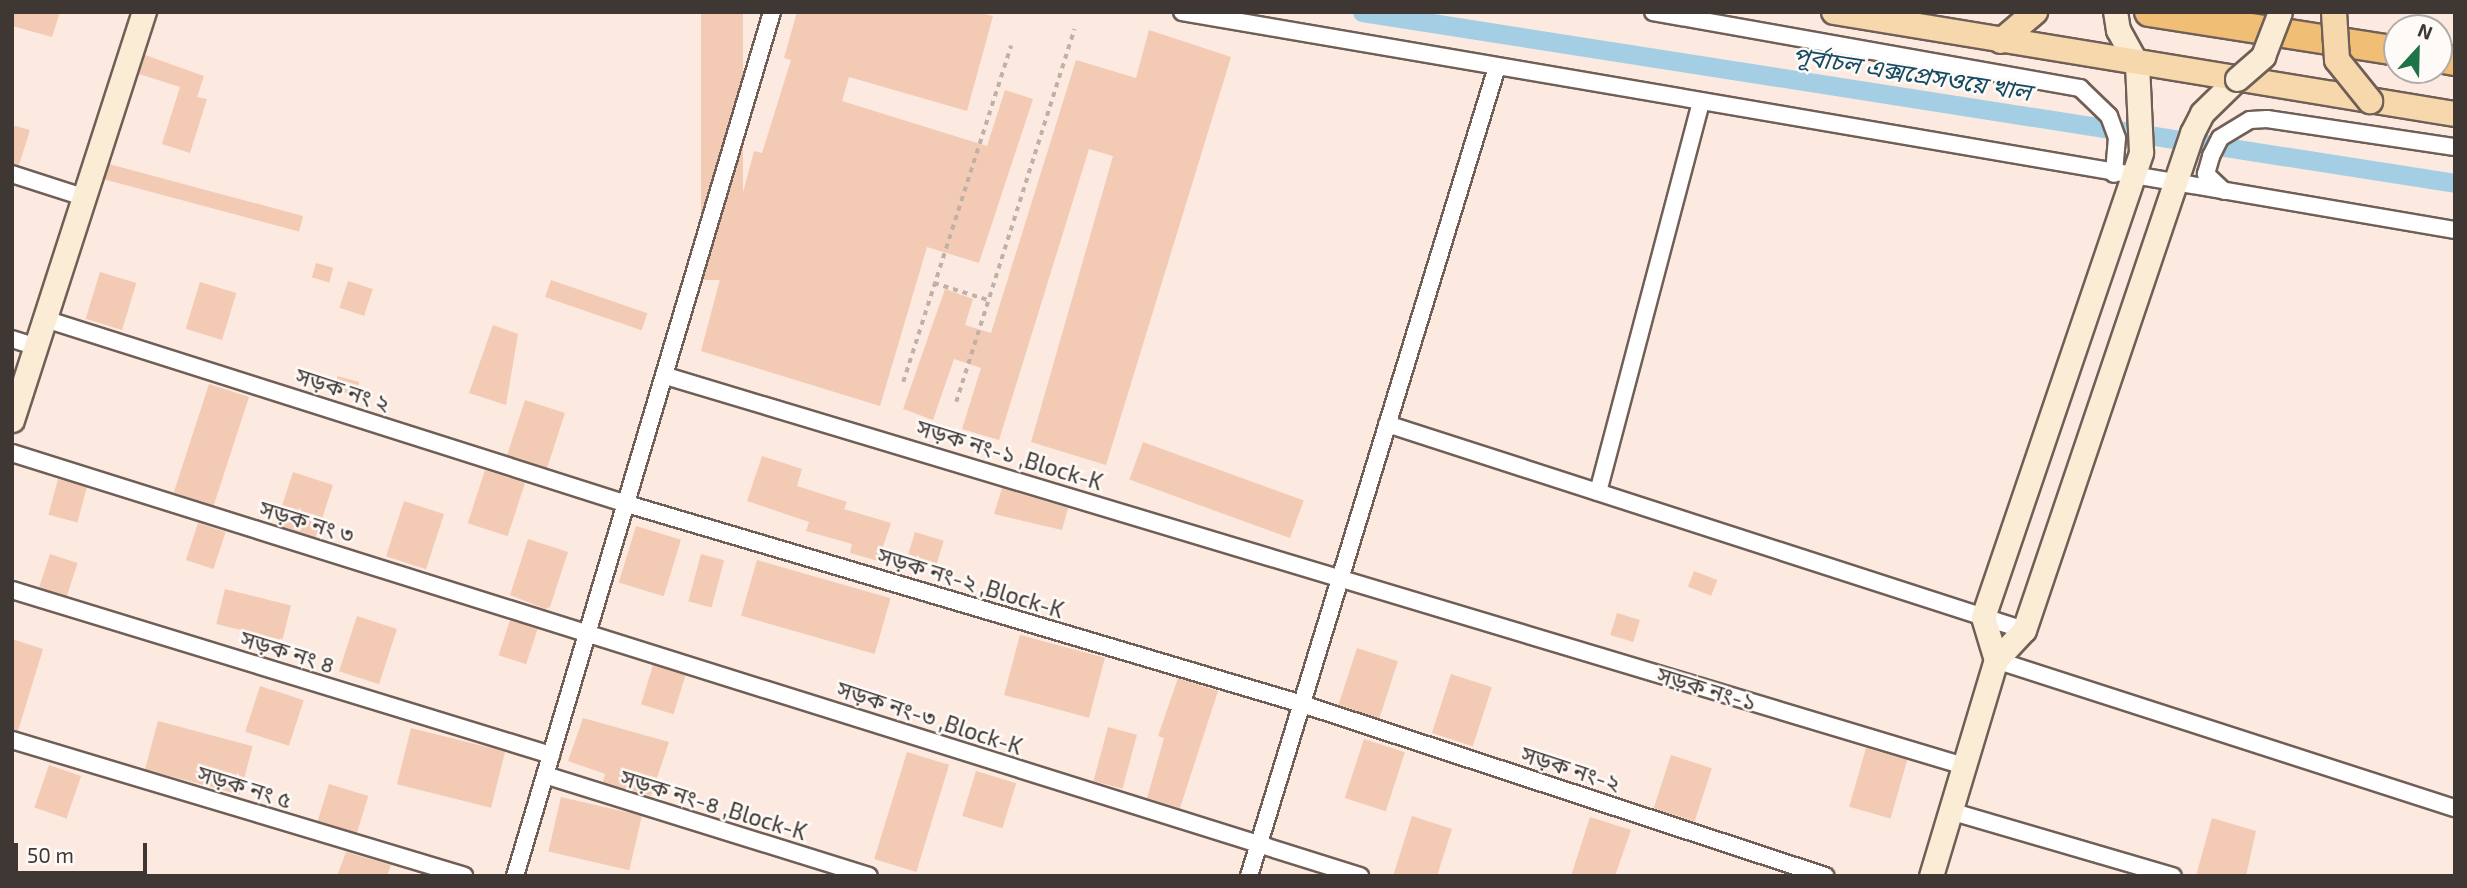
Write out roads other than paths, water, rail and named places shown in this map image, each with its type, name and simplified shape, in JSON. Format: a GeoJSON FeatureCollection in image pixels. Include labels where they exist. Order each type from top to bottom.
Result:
{"type":"FeatureCollection","features":[{"type":"Feature","properties":{"kind":"highway"},"geometry":{"type":"LineString","coordinates":[[2149,12],[2383,49]]}},
{"type":"Feature","properties":{"kind":"main road"},"geometry":{"type":"LineString","coordinates":[[1834,12],[2137,64],[2455,114]]}},
{"type":"Feature","properties":{"kind":"main road"},"geometry":{"type":"LineString","coordinates":[[2001,41],[2035,12]]}},
{"type":"Feature","properties":{"kind":"main road"},"geometry":{"type":"LineString","coordinates":[[2334,12],[2337,60],[2370,101]]}},
{"type":"Feature","properties":{"kind":"street"},"geometry":{"type":"LineString","coordinates":[[12,420],[144,12]]}},
{"type":"Feature","properties":{"kind":"street"},"geometry":{"type":"LineString","coordinates":[[514,876],[666,376],[772,12]]}},
{"type":"Feature","properties":{"kind":"street"},"geometry":{"type":"LineString","coordinates":[[1182,12],[2125,176],[2455,230]]}},
{"type":"Feature","properties":{"kind":"street"},"geometry":{"type":"LineString","coordinates":[[1653,12],[2080,88],[2109,116],[2125,176]]}},
{"type":"Feature","properties":{"kind":"street"},"geometry":{"type":"LineString","coordinates":[[1996,660],[1983,617],[2143,124],[2137,64],[2118,30],[2115,12]]}},
{"type":"Feature","properties":{"kind":"street"},"geometry":{"type":"LineString","coordinates":[[1931,876],[1996,660],[2024,631],[2202,113],[2263,56],[2280,12]]}},
{"type":"Feature","properties":{"kind":"street"},"geometry":{"type":"LineString","coordinates":[[1249,876],[1497,67]]}},
{"type":"Feature","properties":{"kind":"street"},"geometry":{"type":"LineString","coordinates":[[1598,492],[1702,102]]}},
{"type":"Feature","properties":{"kind":"street"},"geometry":{"type":"LineString","coordinates":[[2224,191],[2206,174],[2211,156],[2220,138],[2250,120],[2267,119],[2455,147]]}},
{"type":"Feature","properties":{"kind":"street"},"geometry":{"type":"LineString","coordinates":[[12,174],[83,197]]}},
{"type":"Feature","properties":{"kind":"street","name":"সড়ক নং ২"},"geometry":{"type":"LineString","coordinates":[[45,319],[627,504]]}},
{"type":"Feature","properties":{"kind":"street"},"geometry":{"type":"LineString","coordinates":[[12,339],[36,347]]}},
{"type":"Feature","properties":{"kind":"street","name":"সড়ক নং-১ ,Block-K"},"geometry":{"type":"LineString","coordinates":[[666,376],[1341,576]]}},
{"type":"Feature","properties":{"kind":"street"},"geometry":{"type":"LineString","coordinates":[[1387,424],[2024,631]]}},
{"type":"Feature","properties":{"kind":"street","name":"সড়ক নং ৩"},"geometry":{"type":"LineString","coordinates":[[12,453],[589,632]]}},
{"type":"Feature","properties":{"kind":"street","name":"সড়ক নং-২ ,Block-K"},"geometry":{"type":"LineString","coordinates":[[627,504],[1302,704]]}},
{"type":"Feature","properties":{"kind":"street","name":"সড়ক নং-১"},"geometry":{"type":"LineString","coordinates":[[1341,576],[1964,766]]}},
{"type":"Feature","properties":{"kind":"street","name":"সড়ক নং ৪"},"geometry":{"type":"LineString","coordinates":[[12,590],[551,755]]}},
{"type":"Feature","properties":{"kind":"street","name":"সড়ক নং-৩ ,Block-K"},"geometry":{"type":"LineString","coordinates":[[589,632],[1258,846],[1360,876]]}},
{"type":"Feature","properties":{"kind":"street"},"geometry":{"type":"LineString","coordinates":[[1996,660],[2455,808]]}},
{"type":"Feature","properties":{"kind":"street","name":"সড়ক নং-২"},"geometry":{"type":"LineString","coordinates":[[1302,704],[1825,876]]}},
{"type":"Feature","properties":{"kind":"street","name":"সড়ক নং ৫"},"geometry":{"type":"LineString","coordinates":[[12,740],[464,876]]}},
{"type":"Feature","properties":{"kind":"street","name":"সড়ক নং-৪ ,Block-K"},"geometry":{"type":"LineString","coordinates":[[545,775],[869,876]]}},
{"type":"Feature","properties":{"kind":"street"},"geometry":{"type":"LineString","coordinates":[[1950,811],[2173,876]]}},
{"type":"Feature","properties":{"kind":"waterway","name":"পূর্বাচল এক্সপ্রেসওয়ে খাল"},"geometry":{"type":"LineString","coordinates":[[1362,12],[2455,183]]}}]}
